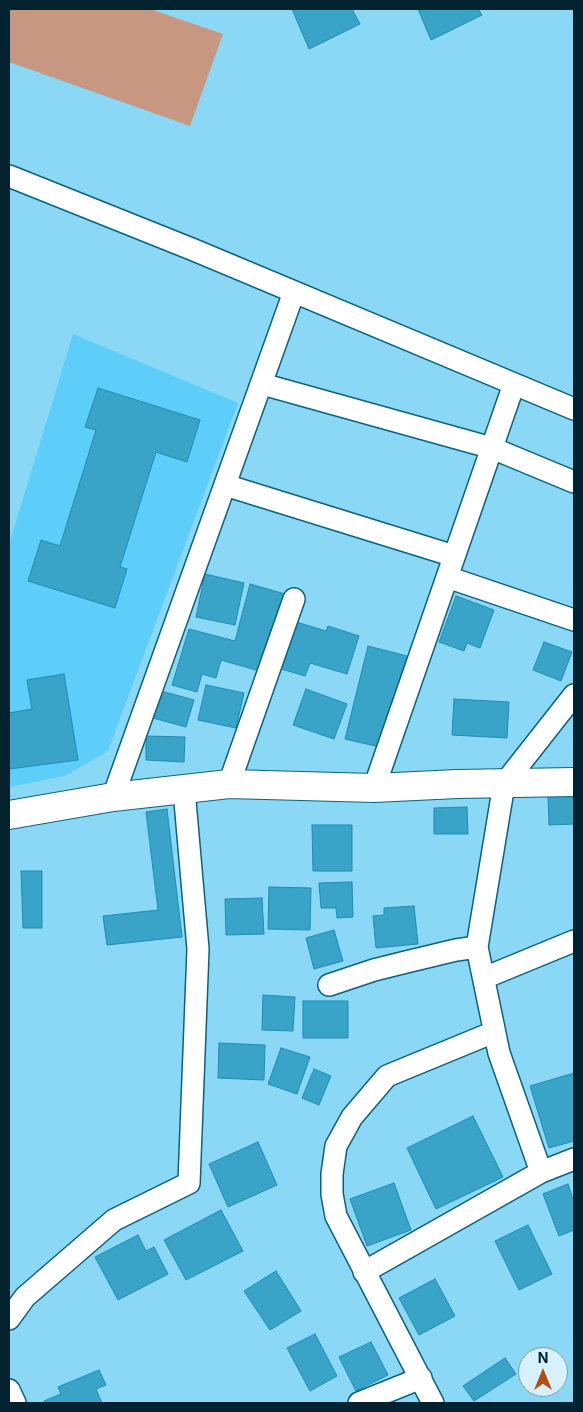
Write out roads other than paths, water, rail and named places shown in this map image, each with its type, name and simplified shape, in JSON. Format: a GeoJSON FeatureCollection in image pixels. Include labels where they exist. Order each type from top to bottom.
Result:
{"type":"FeatureCollection","features":[{"type":"Feature","properties":{"kind":"main road"},"geometry":{"type":"LineString","coordinates":[[9,815],[113,797],[229,784],[374,788],[457,784],[574,782]]}},
{"type":"Feature","properties":{"kind":"street"},"geometry":{"type":"LineString","coordinates":[[9,176],[574,409]]}},
{"type":"Feature","properties":{"kind":"street"},"geometry":{"type":"LineString","coordinates":[[113,797],[294,292]]}},
{"type":"Feature","properties":{"kind":"street"},"geometry":{"type":"LineString","coordinates":[[262,384],[492,448],[574,482]]}},
{"type":"Feature","properties":{"kind":"street"},"geometry":{"type":"LineString","coordinates":[[374,788],[514,384]]}},
{"type":"Feature","properties":{"kind":"street"},"geometry":{"type":"LineString","coordinates":[[225,485],[454,556]]}},
{"type":"Feature","properties":{"kind":"street"},"geometry":{"type":"LineString","coordinates":[[447,577],[574,620]]}},
{"type":"Feature","properties":{"kind":"street"},"geometry":{"type":"LineString","coordinates":[[229,784],[294,600]]}},
{"type":"Feature","properties":{"kind":"street"},"geometry":{"type":"LineString","coordinates":[[541,1172],[499,1053],[477,947],[504,784],[574,695]]}},
{"type":"Feature","properties":{"kind":"street"},"geometry":{"type":"LineString","coordinates":[[9,1319],[25,1297],[114,1220],[190,1183],[198,949],[184,790]]}},
{"type":"Feature","properties":{"kind":"street"},"geometry":{"type":"LineString","coordinates":[[484,978],[574,941]]}},
{"type":"Feature","properties":{"kind":"street"},"geometry":{"type":"LineString","coordinates":[[329,986],[398,964],[477,947]]}},
{"type":"Feature","properties":{"kind":"street"},"geometry":{"type":"LineString","coordinates":[[433,1403],[336,1216],[332,1194],[332,1174],[336,1146],[352,1117],[387,1076],[494,1032]]}},
{"type":"Feature","properties":{"kind":"street"},"geometry":{"type":"LineString","coordinates":[[364,1272],[541,1172],[574,1159]]}},
{"type":"Feature","properties":{"kind":"street"},"geometry":{"type":"LineString","coordinates":[[359,1403],[421,1378]]}},
{"type":"Feature","properties":{"kind":"street"},"geometry":{"type":"LineString","coordinates":[[9,1390],[15,1403]]}}]}
